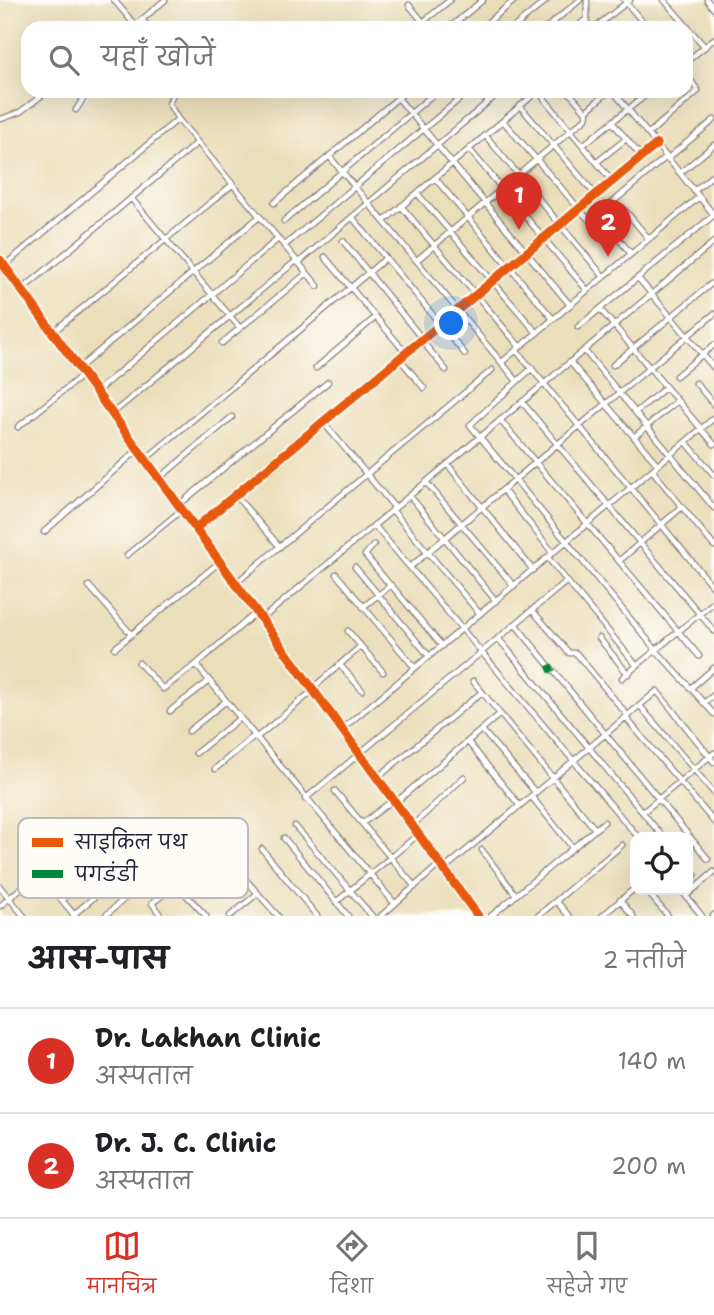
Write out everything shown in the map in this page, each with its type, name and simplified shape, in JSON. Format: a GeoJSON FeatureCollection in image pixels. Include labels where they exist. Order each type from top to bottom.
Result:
{"type":"FeatureCollection","features":[{"type":"Feature","properties":{"kind":"street"},"geometry":{"type":"LineString","coordinates":[[114,0],[129,21]]}},
{"type":"Feature","properties":{"kind":"street"},"geometry":{"type":"LineString","coordinates":[[142,20],[165,0]]}},
{"type":"Feature","properties":{"kind":"street"},"geometry":{"type":"LineString","coordinates":[[424,21],[450,0]]}},
{"type":"Feature","properties":{"kind":"street"},"geometry":{"type":"LineString","coordinates":[[458,21],[483,0]]}},
{"type":"Feature","properties":{"kind":"street"},"geometry":{"type":"LineString","coordinates":[[489,21],[514,0]]}},
{"type":"Feature","properties":{"kind":"street"},"geometry":{"type":"LineString","coordinates":[[522,21],[547,0]]}},
{"type":"Feature","properties":{"kind":"street"},"geometry":{"type":"LineString","coordinates":[[554,21],[580,0]]}},
{"type":"Feature","properties":{"kind":"street"},"geometry":{"type":"LineString","coordinates":[[586,20],[587,0]]}},
{"type":"Feature","properties":{"kind":"street"},"geometry":{"type":"LineString","coordinates":[[664,0],[682,21]]}},
{"type":"Feature","properties":{"kind":"street"},"geometry":{"type":"LineString","coordinates":[[707,0],[714,9]]}},
{"type":"Feature","properties":{"kind":"street"},"geometry":{"type":"LineString","coordinates":[[603,21],[627,1],[642,21]]}},
{"type":"Feature","properties":{"kind":"street"},"geometry":{"type":"LineString","coordinates":[[409,5],[422,21]]}},
{"type":"Feature","properties":{"kind":"street"},"geometry":{"type":"LineString","coordinates":[[693,33],[705,47]]}},
{"type":"Feature","properties":{"kind":"street"},"geometry":{"type":"LineString","coordinates":[[693,56],[714,39]]}},
{"type":"Feature","properties":{"kind":"street"},"geometry":{"type":"LineString","coordinates":[[0,113],[0,120],[20,112],[39,98]]}},
{"type":"Feature","properties":{"kind":"street"},"geometry":{"type":"LineString","coordinates":[[76,110],[84,98]]}},
{"type":"Feature","properties":{"kind":"street"},"geometry":{"type":"LineString","coordinates":[[171,98],[169,104],[178,120],[318,286]]}},
{"type":"Feature","properties":{"kind":"street"},"geometry":{"type":"LineString","coordinates":[[274,202],[397,98]]}},
{"type":"Feature","properties":{"kind":"street"},"geometry":{"type":"LineString","coordinates":[[399,98],[570,305]]}},
{"type":"Feature","properties":{"kind":"street"},"geometry":{"type":"LineString","coordinates":[[284,221],[429,98]]}},
{"type":"Feature","properties":{"kind":"street"},"geometry":{"type":"LineString","coordinates":[[284,246],[461,98]]}},
{"type":"Feature","properties":{"kind":"street"},"geometry":{"type":"LineString","coordinates":[[485,98],[488,102]]}},
{"type":"Feature","properties":{"kind":"street"},"geometry":{"type":"LineString","coordinates":[[113,413],[493,98]]}},
{"type":"Feature","properties":{"kind":"street"},"geometry":{"type":"LineString","coordinates":[[384,221],[530,98]]}},
{"type":"Feature","properties":{"kind":"street"},"geometry":{"type":"LineString","coordinates":[[544,98],[612,181]]}},
{"type":"Feature","properties":{"kind":"street"},"geometry":{"type":"LineString","coordinates":[[417,260],[588,116],[574,98]]}},
{"type":"Feature","properties":{"kind":"street"},"geometry":{"type":"LineString","coordinates":[[586,111],[602,98]]}},
{"type":"Feature","properties":{"kind":"street"},"geometry":{"type":"LineString","coordinates":[[578,327],[714,215],[618,98]]}},
{"type":"Feature","properties":{"kind":"street"},"geometry":{"type":"LineString","coordinates":[[582,145],[641,98]]}},
{"type":"Feature","properties":{"kind":"street"},"geometry":{"type":"LineString","coordinates":[[648,134],[690,98]]}},
{"type":"Feature","properties":{"kind":"street"},"geometry":{"type":"LineString","coordinates":[[520,106],[596,194]]}},
{"type":"Feature","properties":{"kind":"street"},"geometry":{"type":"LineString","coordinates":[[5,265],[178,120]]}},
{"type":"Feature","properties":{"kind":"street"},"geometry":{"type":"LineString","coordinates":[[631,254],[599,214],[714,120]]}},
{"type":"Feature","properties":{"kind":"street"},"geometry":{"type":"LineString","coordinates":[[503,121],[588,219]]}},
{"type":"Feature","properties":{"kind":"street"},"geometry":{"type":"LineString","coordinates":[[612,122],[641,156]]}},
{"type":"Feature","properties":{"kind":"street"},"geometry":{"type":"LineString","coordinates":[[485,135],[604,277]]}},
{"type":"Feature","properties":{"kind":"street"},"geometry":{"type":"LineString","coordinates":[[597,162],[626,139]]}},
{"type":"Feature","properties":{"kind":"street"},"geometry":{"type":"LineString","coordinates":[[23,289],[197,143]]}},
{"type":"Feature","properties":{"kind":"street"},"geometry":{"type":"LineString","coordinates":[[197,527],[399,358],[442,326],[656,144]]}},
{"type":"Feature","properties":{"kind":"street"},"geometry":{"type":"LineString","coordinates":[[680,173],[714,145]]}},
{"type":"Feature","properties":{"kind":"street"},"geometry":{"type":"LineString","coordinates":[[469,149],[587,290]]}},
{"type":"Feature","properties":{"kind":"street"},"geometry":{"type":"LineString","coordinates":[[329,156],[517,381]]}},
{"type":"Feature","properties":{"kind":"street"},"geometry":{"type":"LineString","coordinates":[[694,191],[714,174]]}},
{"type":"Feature","properties":{"kind":"street"},"geometry":{"type":"LineString","coordinates":[[435,178],[554,319]]}},
{"type":"Feature","properties":{"kind":"street"},"geometry":{"type":"LineString","coordinates":[[53,332],[232,185]]}},
{"type":"Feature","properties":{"kind":"street"},"geometry":{"type":"LineString","coordinates":[[417,193],[537,333]]}},
{"type":"Feature","properties":{"kind":"street"},"geometry":{"type":"LineString","coordinates":[[502,362],[699,197]]}},
{"type":"Feature","properties":{"kind":"street"},"geometry":{"type":"LineString","coordinates":[[131,198],[240,328]]}},
{"type":"Feature","properties":{"kind":"street"},"geometry":{"type":"LineString","coordinates":[[401,206],[714,588]]}},
{"type":"Feature","properties":{"kind":"street"},"geometry":{"type":"LineString","coordinates":[[623,208],[649,239]]}},
{"type":"Feature","properties":{"kind":"street"},"geometry":{"type":"LineString","coordinates":[[79,368],[259,217]]}},
{"type":"Feature","properties":{"kind":"street"},"geometry":{"type":"LineString","coordinates":[[352,217],[465,354]]}},
{"type":"Feature","properties":{"kind":"street"},"geometry":{"type":"LineString","coordinates":[[97,391],[278,239]]}},
{"type":"Feature","properties":{"kind":"street"},"geometry":{"type":"LineString","coordinates":[[343,241],[446,370]]}},
{"type":"Feature","properties":{"kind":"street"},"geometry":{"type":"LineString","coordinates":[[263,618],[714,242]]}},
{"type":"Feature","properties":{"kind":"street"},"geometry":{"type":"LineString","coordinates":[[326,257],[406,353]]}},
{"type":"Feature","properties":{"kind":"street"},"geometry":{"type":"LineString","coordinates":[[147,458],[386,258]]}},
{"type":"Feature","properties":{"kind":"street"},"geometry":{"type":"LineString","coordinates":[[0,260],[140,448],[478,916]]}},
{"type":"Feature","properties":{"kind":"street"},"geometry":{"type":"LineString","coordinates":[[222,343],[307,273]]}},
{"type":"Feature","properties":{"kind":"street"},"geometry":{"type":"LineString","coordinates":[[638,278],[714,368]]}},
{"type":"Feature","properties":{"kind":"street"},"geometry":{"type":"LineString","coordinates":[[612,365],[711,284]]}},
{"type":"Feature","properties":{"kind":"street"},"geometry":{"type":"LineString","coordinates":[[600,309],[714,444]]}},
{"type":"Feature","properties":{"kind":"street"},"geometry":{"type":"LineString","coordinates":[[410,567],[714,314]]}},
{"type":"Feature","properties":{"kind":"street"},"geometry":{"type":"LineString","coordinates":[[316,368],[376,317]]}},
{"type":"Feature","properties":{"kind":"street"},"geometry":{"type":"LineString","coordinates":[[676,376],[714,345]]}},
{"type":"Feature","properties":{"kind":"street"},"geometry":{"type":"LineString","coordinates":[[584,350],[714,508]]}},
{"type":"Feature","properties":{"kind":"street"},"geometry":{"type":"LineString","coordinates":[[399,358],[424,387]]}},
{"type":"Feature","properties":{"kind":"street"},"geometry":{"type":"LineString","coordinates":[[570,362],[658,465]]}},
{"type":"Feature","properties":{"kind":"street"},"geometry":{"type":"LineString","coordinates":[[532,368],[470,422],[479,438],[656,650],[714,713]]}},
{"type":"Feature","properties":{"kind":"street"},"geometry":{"type":"LineString","coordinates":[[237,582],[492,370]]}},
{"type":"Feature","properties":{"kind":"street"},"geometry":{"type":"LineString","coordinates":[[18,427],[84,374]]}},
{"type":"Feature","properties":{"kind":"street"},"geometry":{"type":"LineString","coordinates":[[127,555],[328,382]]}},
{"type":"Feature","properties":{"kind":"street"},"geometry":{"type":"LineString","coordinates":[[696,383],[714,405]]}},
{"type":"Feature","properties":{"kind":"street"},"geometry":{"type":"LineString","coordinates":[[636,412],[666,387]]}},
{"type":"Feature","properties":{"kind":"street"},"geometry":{"type":"LineString","coordinates":[[634,437],[677,401]]}},
{"type":"Feature","properties":{"kind":"street"},"geometry":{"type":"LineString","coordinates":[[522,402],[714,631]]}},
{"type":"Feature","properties":{"kind":"street"},"geometry":{"type":"LineString","coordinates":[[161,477],[232,417]]}},
{"type":"Feature","properties":{"kind":"street"},"geometry":{"type":"LineString","coordinates":[[342,729],[714,418]]}},
{"type":"Feature","properties":{"kind":"street"},"geometry":{"type":"LineString","coordinates":[[500,420],[699,656]]}},
{"type":"Feature","properties":{"kind":"street"},"geometry":{"type":"LineString","coordinates":[[323,422],[480,614]]}},
{"type":"Feature","properties":{"kind":"street"},"geometry":{"type":"LineString","coordinates":[[686,442],[714,475]]}},
{"type":"Feature","properties":{"kind":"street"},"geometry":{"type":"LineString","coordinates":[[44,532],[140,448]]}},
{"type":"Feature","properties":{"kind":"street"},"geometry":{"type":"LineString","coordinates":[[447,464],[533,570]]}},
{"type":"Feature","properties":{"kind":"street"},"geometry":{"type":"LineString","coordinates":[[652,470],[714,546]]}},
{"type":"Feature","properties":{"kind":"street"},"geometry":{"type":"LineString","coordinates":[[426,482],[514,586]]}},
{"type":"Feature","properties":{"kind":"street"},"geometry":{"type":"LineString","coordinates":[[503,490],[553,553]]}},
{"type":"Feature","properties":{"kind":"street"},"geometry":{"type":"LineString","coordinates":[[235,495],[280,547]]}},
{"type":"Feature","properties":{"kind":"street"},"geometry":{"type":"LineString","coordinates":[[410,496],[496,601]]}},
{"type":"Feature","properties":{"kind":"street"},"geometry":{"type":"LineString","coordinates":[[619,561],[682,507]]}},
{"type":"Feature","properties":{"kind":"street"},"geometry":{"type":"LineString","coordinates":[[374,525],[634,832]]}},
{"type":"Feature","properties":{"kind":"street"},"geometry":{"type":"LineString","coordinates":[[374,545],[365,555],[442,646]]}},
{"type":"Feature","properties":{"kind":"street"},"geometry":{"type":"LineString","coordinates":[[548,558],[637,666]]}},
{"type":"Feature","properties":{"kind":"street"},"geometry":{"type":"LineString","coordinates":[[115,648],[221,561]]}},
{"type":"Feature","properties":{"kind":"street"},"geometry":{"type":"LineString","coordinates":[[355,567],[429,656]]}},
{"type":"Feature","properties":{"kind":"street"},"geometry":{"type":"LineString","coordinates":[[336,574],[415,668]]}},
{"type":"Feature","properties":{"kind":"street"},"geometry":{"type":"LineString","coordinates":[[305,799],[567,581]]}},
{"type":"Feature","properties":{"kind":"street"},"geometry":{"type":"LineString","coordinates":[[363,607],[390,585]]}},
{"type":"Feature","properties":{"kind":"street"},"geometry":{"type":"LineString","coordinates":[[89,586],[131,634]]}},
{"type":"Feature","properties":{"kind":"street"},"geometry":{"type":"LineString","coordinates":[[622,678],[714,602]]}},
{"type":"Feature","properties":{"kind":"street"},"geometry":{"type":"LineString","coordinates":[[532,610],[569,653],[576,653],[714,822]]}},
{"type":"Feature","properties":{"kind":"street"},"geometry":{"type":"LineString","coordinates":[[139,663],[163,689],[198,663],[258,611]]}},
{"type":"Feature","properties":{"kind":"street"},"geometry":{"type":"LineString","coordinates":[[515,624],[708,859]]}},
{"type":"Feature","properties":{"kind":"street"},"geometry":{"type":"LineString","coordinates":[[348,631],[383,672]]}},
{"type":"Feature","properties":{"kind":"street"},"geometry":{"type":"LineString","coordinates":[[498,638],[659,832]]}},
{"type":"Feature","properties":{"kind":"street"},"geometry":{"type":"LineString","coordinates":[[599,638],[628,674]]}},
{"type":"Feature","properties":{"kind":"street"},"geometry":{"type":"LineString","coordinates":[[215,769],[361,646]]}},
{"type":"Feature","properties":{"kind":"street"},"geometry":{"type":"LineString","coordinates":[[198,663],[209,681],[305,799],[395,904]]}},
{"type":"Feature","properties":{"kind":"street"},"geometry":{"type":"LineString","coordinates":[[340,665],[362,690]]}},
{"type":"Feature","properties":{"kind":"street"},"geometry":{"type":"LineString","coordinates":[[692,687],[714,668]]}},
{"type":"Feature","properties":{"kind":"street"},"geometry":{"type":"LineString","coordinates":[[170,711],[209,681]]}},
{"type":"Feature","properties":{"kind":"street"},"geometry":{"type":"LineString","coordinates":[[473,681],[595,829]]}},
{"type":"Feature","properties":{"kind":"street"},"geometry":{"type":"LineString","coordinates":[[381,916],[520,806],[657,691],[712,754],[714,762]]}},
{"type":"Feature","properties":{"kind":"street"},"geometry":{"type":"LineString","coordinates":[[377,778],[482,692]]}},
{"type":"Feature","properties":{"kind":"street"},"geometry":{"type":"LineString","coordinates":[[705,702],[714,695]]}},
{"type":"Feature","properties":{"kind":"street"},"geometry":{"type":"LineString","coordinates":[[189,731],[226,701]]}},
{"type":"Feature","properties":{"kind":"street"},"geometry":{"type":"LineString","coordinates":[[640,706],[714,793]]}},
{"type":"Feature","properties":{"kind":"street"},"geometry":{"type":"LineString","coordinates":[[363,823],[500,715]]}},
{"type":"Feature","properties":{"kind":"street"},"geometry":{"type":"LineString","coordinates":[[197,753],[240,719]]}},
{"type":"Feature","properties":{"kind":"street"},"geometry":{"type":"LineString","coordinates":[[482,730],[573,848]]}},
{"type":"Feature","properties":{"kind":"street"},"geometry":{"type":"LineString","coordinates":[[468,742],[520,806]]}},
{"type":"Feature","properties":{"kind":"street"},"geometry":{"type":"LineString","coordinates":[[643,812],[712,754]]}},
{"type":"Feature","properties":{"kind":"street"},"geometry":{"type":"LineString","coordinates":[[413,825],[464,777]]}},
{"type":"Feature","properties":{"kind":"street"},"geometry":{"type":"LineString","coordinates":[[335,791],[415,887]]}},
{"type":"Feature","properties":{"kind":"street"},"geometry":{"type":"LineString","coordinates":[[491,916],[604,822]]}},
{"type":"Feature","properties":{"kind":"street"},"geometry":{"type":"LineString","coordinates":[[295,826],[372,916]]}},
{"type":"Feature","properties":{"kind":"street"},"geometry":{"type":"LineString","coordinates":[[336,902],[419,834]]}},
{"type":"Feature","properties":{"kind":"street"},"geometry":{"type":"LineString","coordinates":[[284,838],[348,916]]}},
{"type":"Feature","properties":{"kind":"street"},"geometry":{"type":"LineString","coordinates":[[538,916],[622,845]]}},
{"type":"Feature","properties":{"kind":"street"},"geometry":{"type":"LineString","coordinates":[[262,849],[317,916]]}},
{"type":"Feature","properties":{"kind":"street"},"geometry":{"type":"LineString","coordinates":[[482,850],[516,895]]}},
{"type":"Feature","properties":{"kind":"street"},"geometry":{"type":"LineString","coordinates":[[702,916],[686,896],[714,872]]}},
{"type":"Feature","properties":{"kind":"street"},"geometry":{"type":"LineString","coordinates":[[248,882],[278,916]]}},
{"type":"Feature","properties":{"kind":"street"},"geometry":{"type":"LineString","coordinates":[[0,887],[24,916]]}},
{"type":"Feature","properties":{"kind":"street"},"geometry":{"type":"LineString","coordinates":[[0,906],[18,890]]}},
{"type":"Feature","properties":{"kind":"street"},"geometry":{"type":"LineString","coordinates":[[602,916],[630,892]]}},
{"type":"Feature","properties":{"kind":"street"},"geometry":{"type":"LineString","coordinates":[[230,916],[258,893]]}},
{"type":"Feature","properties":{"kind":"street"},"geometry":{"type":"LineString","coordinates":[[650,895],[668,916]]}},
{"type":"Feature","properties":{"kind":"street"},"geometry":{"type":"LineString","coordinates":[[62,900],[74,915],[94,898]]}},
{"type":"Feature","properties":{"kind":"street"},"geometry":{"type":"LineString","coordinates":[[105,916],[125,898]]}},
{"type":"Feature","properties":{"kind":"street"},"geometry":{"type":"LineString","coordinates":[[159,898],[152,903],[161,916]]}},
{"type":"Feature","properties":{"kind":"street"},"geometry":{"type":"LineString","coordinates":[[189,898],[206,916]]}},
{"type":"Feature","properties":{"kind":"street"},"geometry":{"type":"LineString","coordinates":[[620,900],[633,916]]}},
{"type":"Feature","properties":{"kind":"street"},"geometry":{"type":"LineString","coordinates":[[556,901],[569,916]]}},
{"type":"Feature","properties":{"kind":"street"},"geometry":{"type":"LineString","coordinates":[[389,909],[395,916]]}},
{"type":"Feature","properties":{"kind":"marked path"},"geometry":{"type":"LineString","coordinates":[[549,665],[552,672]]}},
{"type":"Feature","properties":{"kind":"cycle path"},"geometry":{"type":"LineString","coordinates":[[197,527],[657,144]]}},
{"type":"Feature","properties":{"kind":"cycle path"},"geometry":{"type":"LineString","coordinates":[[0,260],[478,916]]}},
{"type":"Feature","properties":{"kind":"place","name":"Dr. Lakhan Clinic"},"geometry":{"type":"Point","coordinates":[519,230]}},
{"type":"Feature","properties":{"kind":"place","name":"Dr. J. C. Clinic"},"geometry":{"type":"Point","coordinates":[608,257]}}]}
